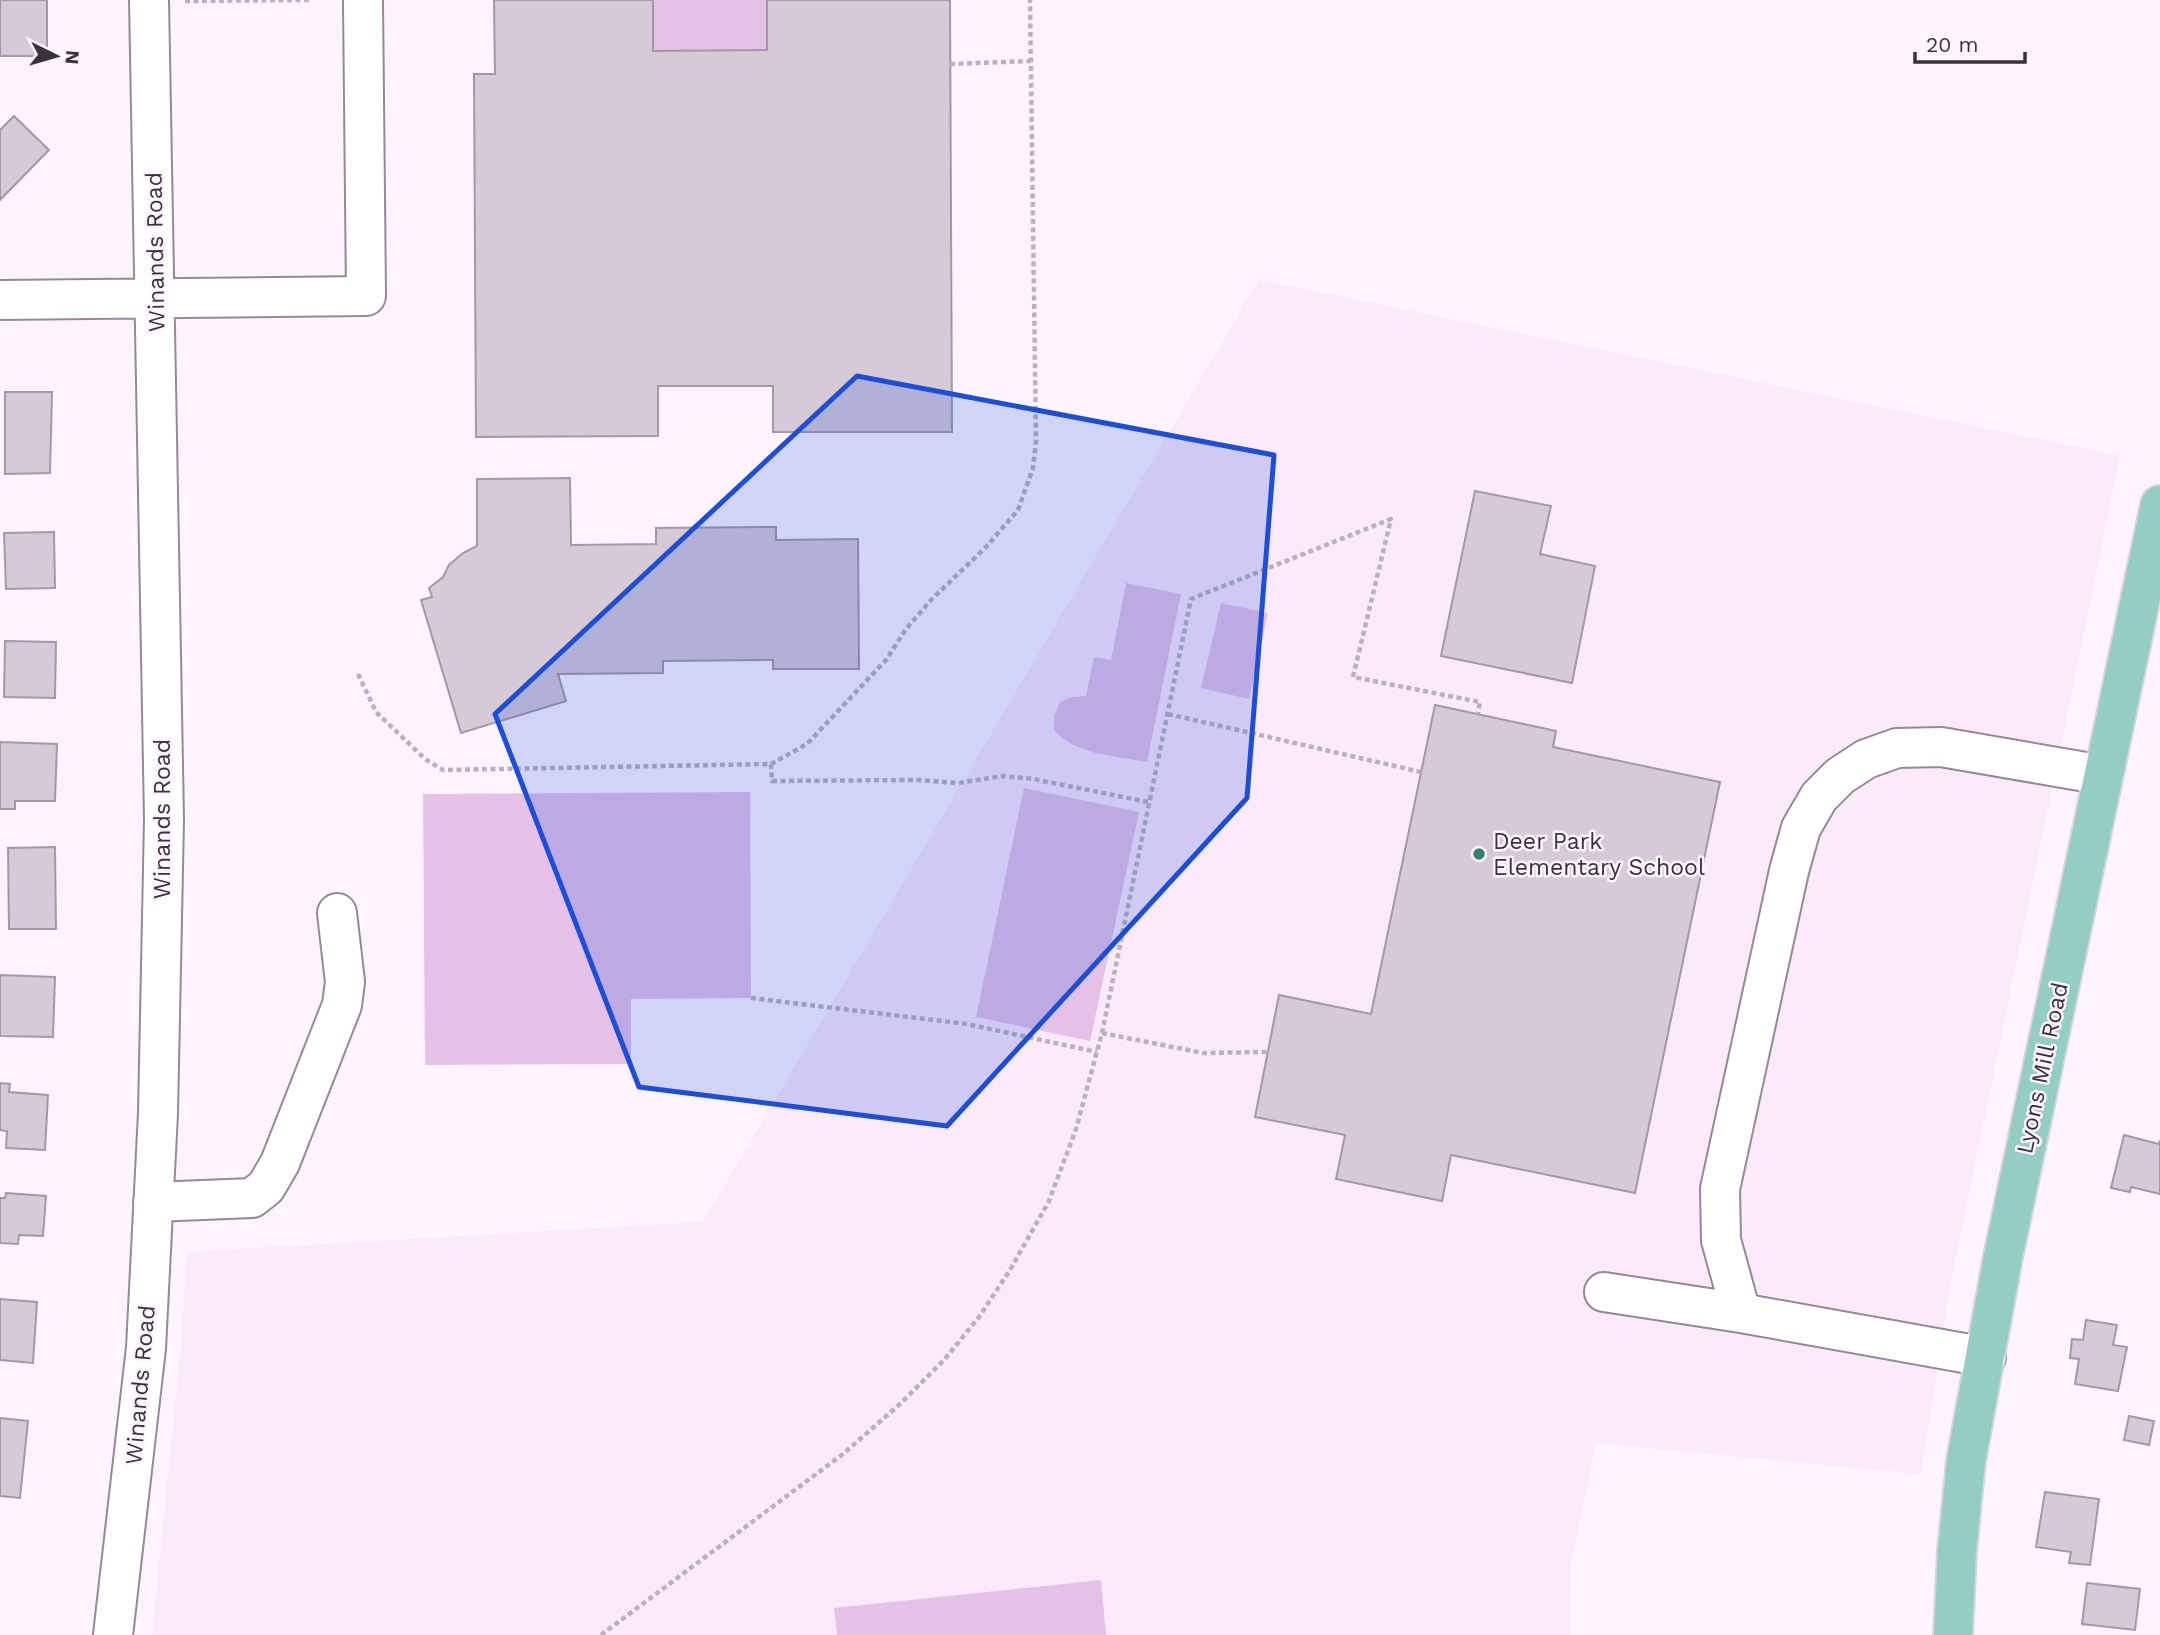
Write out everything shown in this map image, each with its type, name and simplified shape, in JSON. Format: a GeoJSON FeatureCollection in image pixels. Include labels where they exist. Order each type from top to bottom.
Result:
{"type":"FeatureCollection","features":[{"type":"Feature","properties":{"kind":"main road","name":"Lyons Mill Road"},"geometry":{"type":"LineString","coordinates":[[1953,1635],[1956,1551],[1966,1461],[2003,1257],[2160,505]]}},
{"type":"Feature","properties":{"kind":"street"},"geometry":{"type":"LineString","coordinates":[[0,300],[366,296],[363,0]]}},
{"type":"Feature","properties":{"kind":"street","name":"Winands Road"},"geometry":{"type":"LineString","coordinates":[[113,1635],[146,1349],[164,820],[149,1]]}},
{"type":"Feature","properties":{"kind":"street"},"geometry":{"type":"LineString","coordinates":[[1741,1313],[1721,1240],[1720,1189],[1789,871],[1801,828],[1819,797],[1840,776],[1866,759],[1897,748],[1941,747],[2103,775]]}},
{"type":"Feature","properties":{"kind":"street"},"geometry":{"type":"LineString","coordinates":[[153,1202],[252,1198],[266,1187],[280,1163],[342,1005],[345,982],[337,914]]}},
{"type":"Feature","properties":{"kind":"street"},"geometry":{"type":"LineString","coordinates":[[1604,1293],[1741,1313],[1986,1357]]}},
{"type":"Feature","properties":{"kind":"path"},"geometry":{"type":"LineString","coordinates":[[149,1],[311,0]]}},
{"type":"Feature","properties":{"kind":"path"},"geometry":{"type":"LineString","coordinates":[[358,674],[376,712],[425,759],[443,770],[771,764],[807,744],[886,660],[906,629],[931,600],[986,547],[1018,510],[1026,493],[1033,468],[1036,441],[1030,0]]}},
{"type":"Feature","properties":{"kind":"path"},"geometry":{"type":"LineString","coordinates":[[950,64],[1031,61]]}},
{"type":"Feature","properties":{"kind":"path"},"geometry":{"type":"LineString","coordinates":[[601,1635],[843,1454],[900,1405],[944,1360],[979,1317],[1010,1270],[1049,1201],[1076,1129],[1097,1052],[1191,599],[1391,519],[1353,677],[1480,702],[1478,714]]}},
{"type":"Feature","properties":{"kind":"path"},"geometry":{"type":"LineString","coordinates":[[1168,714],[1422,772]]}},
{"type":"Feature","properties":{"kind":"path"},"geometry":{"type":"LineString","coordinates":[[771,764],[772,781],[917,780],[958,783],[1003,776],[1033,779],[1148,802]]}},
{"type":"Feature","properties":{"kind":"path"},"geometry":{"type":"LineString","coordinates":[[751,998],[967,1024],[1097,1052]]}},
{"type":"Feature","properties":{"kind":"path"},"geometry":{"type":"LineString","coordinates":[[1102,1033],[1203,1053],[1268,1052]]}},
{"type":"Feature","properties":{"kind":"highlighted area"},"geometry":{"type":"Polygon","coordinates":[[[857,376],[1274,455],[1247,798],[947,1126],[639,1087],[495,714],[857,376]]]}},
{"type":"Feature","properties":{"kind":"shaded area"},"geometry":{"type":"Polygon","coordinates":[[[653,0],[767,0],[767,50],[653,51],[653,0]]]}},
{"type":"Feature","properties":{"kind":"shaded area","name":"Deer Park Elementary School"},"geometry":{"type":"Polygon","coordinates":[[[1259,280],[2120,456],[1952,1276],[1921,1474],[1596,1443],[1571,1564],[1569,1635],[152,1635],[181,1347],[187,1252],[703,1222],[1259,280]]]}},
{"type":"Feature","properties":{"kind":"shaded area"},"geometry":{"type":"Polygon","coordinates":[[[1126,583],[1181,594],[1147,762],[1085,750],[1073,745],[1054,730],[1054,716],[1060,702],[1072,697],[1086,696],[1094,657],[1111,660],[1126,583]]]}},
{"type":"Feature","properties":{"kind":"shaded area"},"geometry":{"type":"Polygon","coordinates":[[[1221,603],[1268,613],[1249,699],[1201,688],[1221,603]]]}},
{"type":"Feature","properties":{"kind":"shaded area"},"geometry":{"type":"Polygon","coordinates":[[[1024,788],[1139,812],[1090,1041],[976,1017],[1024,788]]]}},
{"type":"Feature","properties":{"kind":"shaded area"},"geometry":{"type":"Polygon","coordinates":[[[750,792],[751,998],[631,999],[631,1064],[425,1065],[423,794],[750,792]]]}},
{"type":"Feature","properties":{"kind":"shaded area"},"geometry":{"type":"Polygon","coordinates":[[[1101,1580],[1106,1635],[837,1635],[834,1608],[1101,1580]]]}},
{"type":"Feature","properties":{"kind":"building"},"geometry":{"type":"Polygon","coordinates":[[[0,0],[47,0],[47,56],[0,56],[0,0]]]}},
{"type":"Feature","properties":{"kind":"building"},"geometry":{"type":"Polygon","coordinates":[[[494,0],[653,0],[653,51],[767,50],[767,0],[950,0],[952,432],[773,432],[773,386],[658,386],[658,436],[476,437],[474,74],[495,74],[494,0]]]}},
{"type":"Feature","properties":{"kind":"building"},"geometry":{"type":"Polygon","coordinates":[[[14,116],[49,150],[0,200],[0,130],[14,116]]]}},
{"type":"Feature","properties":{"kind":"building"},"geometry":{"type":"Polygon","coordinates":[[[5,392],[52,392],[50,473],[5,474],[5,392]]]}},
{"type":"Feature","properties":{"kind":"building"},"geometry":{"type":"Polygon","coordinates":[[[570,478],[571,545],[656,544],[656,528],[776,527],[776,540],[858,539],[859,669],[773,669],[773,660],[663,661],[663,673],[558,674],[566,701],[461,733],[421,600],[432,597],[429,588],[443,577],[449,565],[477,546],[477,479],[570,478]]]}},
{"type":"Feature","properties":{"kind":"building"},"geometry":{"type":"Polygon","coordinates":[[[1475,491],[1551,506],[1540,554],[1595,566],[1572,683],[1441,656],[1475,491]]]}},
{"type":"Feature","properties":{"kind":"building"},"geometry":{"type":"Polygon","coordinates":[[[54,532],[55,588],[6,589],[4,533],[54,532]]]}},
{"type":"Feature","properties":{"kind":"building"},"geometry":{"type":"Polygon","coordinates":[[[5,641],[56,642],[55,698],[4,697],[5,641]]]}},
{"type":"Feature","properties":{"kind":"building"},"geometry":{"type":"Polygon","coordinates":[[[1435,705],[1556,731],[1553,747],[1720,782],[1635,1193],[1451,1155],[1442,1201],[1336,1179],[1345,1135],[1255,1117],[1279,995],[1371,1014],[1435,705]]]}},
{"type":"Feature","properties":{"kind":"building"},"geometry":{"type":"Polygon","coordinates":[[[0,742],[57,744],[55,801],[15,801],[15,809],[0,809],[0,742]]]}},
{"type":"Feature","properties":{"kind":"building"},"geometry":{"type":"Polygon","coordinates":[[[55,847],[56,929],[9,929],[8,848],[55,847]]]}},
{"type":"Feature","properties":{"kind":"building"},"geometry":{"type":"Polygon","coordinates":[[[0,975],[55,977],[53,1037],[0,1036],[0,975]]]}},
{"type":"Feature","properties":{"kind":"building"},"geometry":{"type":"Polygon","coordinates":[[[0,1083],[10,1084],[9,1092],[48,1095],[45,1150],[6,1148],[7,1131],[0,1130],[0,1083]]]}},
{"type":"Feature","properties":{"kind":"building"},"geometry":{"type":"Polygon","coordinates":[[[2124,1135],[2159,1144],[2160,1140],[2160,1194],[2131,1187],[2130,1192],[2111,1188],[2124,1135]]]}},
{"type":"Feature","properties":{"kind":"building"},"geometry":{"type":"Polygon","coordinates":[[[6,1193],[46,1196],[43,1236],[19,1235],[18,1244],[0,1243],[0,1198],[5,1198],[6,1193]]]}},
{"type":"Feature","properties":{"kind":"building"},"geometry":{"type":"Polygon","coordinates":[[[0,1299],[37,1302],[33,1363],[0,1360],[0,1299]]]}},
{"type":"Feature","properties":{"kind":"building"},"geometry":{"type":"Polygon","coordinates":[[[2086,1320],[2117,1325],[2113,1345],[2127,1347],[2118,1391],[2075,1384],[2079,1359],[2070,1358],[2072,1339],[2083,1340],[2086,1320]]]}},
{"type":"Feature","properties":{"kind":"building"},"geometry":{"type":"Polygon","coordinates":[[[2129,1416],[2154,1421],[2149,1445],[2124,1440],[2129,1416]]]}},
{"type":"Feature","properties":{"kind":"building"},"geometry":{"type":"Polygon","coordinates":[[[0,1418],[28,1421],[20,1498],[0,1496],[0,1418]]]}},
{"type":"Feature","properties":{"kind":"building"},"geometry":{"type":"Polygon","coordinates":[[[2045,1492],[2099,1499],[2090,1565],[2069,1563],[2071,1552],[2036,1547],[2045,1492]]]}},
{"type":"Feature","properties":{"kind":"building"},"geometry":{"type":"Polygon","coordinates":[[[2087,1583],[2140,1589],[2135,1630],[2082,1624],[2087,1583]]]}},
{"type":"Feature","properties":{"kind":"place","name":"Deer Park Elementary School"},"geometry":{"type":"Point","coordinates":[1479,854]}}]}
